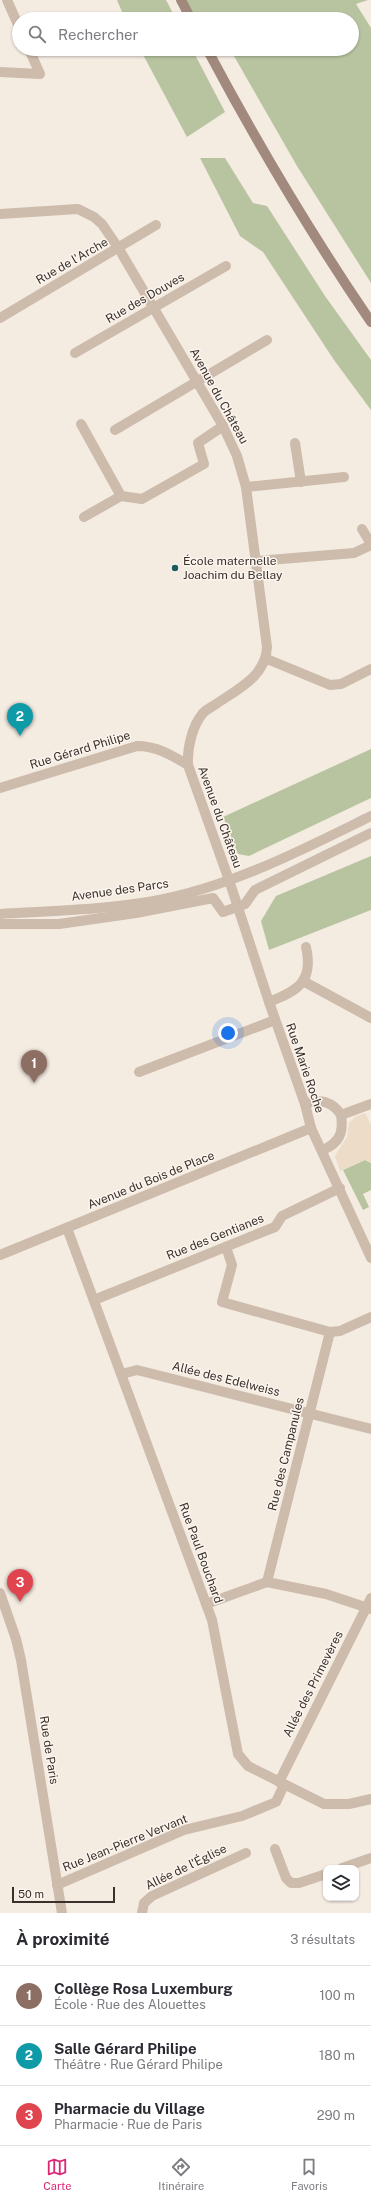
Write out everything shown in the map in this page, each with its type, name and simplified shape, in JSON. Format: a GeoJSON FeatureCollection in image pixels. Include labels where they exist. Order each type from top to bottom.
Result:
{"type":"FeatureCollection","features":[{"type":"Feature","properties":{"kind":"main road"},"geometry":{"type":"LineString","coordinates":[[181,0],[187,12]]}},
{"type":"Feature","properties":{"kind":"main road"},"geometry":{"type":"LineString","coordinates":[[211,56],[247,125],[328,259],[371,322]]}},
{"type":"Feature","properties":{"kind":"street"},"geometry":{"type":"LineString","coordinates":[[7,0],[12,12]]}},
{"type":"Feature","properties":{"kind":"street"},"geometry":{"type":"LineString","coordinates":[[0,72],[40,74],[32,56]]}},
{"type":"Feature","properties":{"kind":"street","name":"Avenue du Château"},"geometry":{"type":"LineString","coordinates":[[0,214],[78,209],[94,217],[102,224],[119,248],[198,382],[223,426],[237,456],[246,487],[257,560],[267,647],[267,659],[262,670],[251,680],[203,713],[187,750],[188,765],[229,880]]}},
{"type":"Feature","properties":{"kind":"street","name":"Rue de l'Arche"},"geometry":{"type":"LineString","coordinates":[[0,318],[156,225]]}},
{"type":"Feature","properties":{"kind":"street","name":"Rue des Douves"},"geometry":{"type":"LineString","coordinates":[[75,353],[154,309],[226,266]]}},
{"type":"Feature","properties":{"kind":"street"},"geometry":{"type":"LineString","coordinates":[[115,430],[268,340]]}},
{"type":"Feature","properties":{"kind":"street"},"geometry":{"type":"LineString","coordinates":[[81,424],[121,496]]}},
{"type":"Feature","properties":{"kind":"street"},"geometry":{"type":"LineString","coordinates":[[84,517],[121,496],[142,499],[204,464],[198,443],[223,426]]}},
{"type":"Feature","properties":{"kind":"street"},"geometry":{"type":"LineString","coordinates":[[295,443],[300,482]]}},
{"type":"Feature","properties":{"kind":"street"},"geometry":{"type":"LineString","coordinates":[[246,487],[344,478]]}},
{"type":"Feature","properties":{"kind":"street"},"geometry":{"type":"LineString","coordinates":[[257,560],[354,553],[371,545],[362,529]]}},
{"type":"Feature","properties":{"kind":"street"},"geometry":{"type":"LineString","coordinates":[[267,659],[330,685],[341,684],[371,669]]}},
{"type":"Feature","properties":{"kind":"street","name":"Rue Gérard Philipe"},"geometry":{"type":"LineString","coordinates":[[0,788],[137,746],[150,747],[169,753],[188,765]]}},
{"type":"Feature","properties":{"kind":"street","name":"Avenue des Parcs"},"geometry":{"type":"LineString","coordinates":[[0,914],[108,907],[155,900],[229,880],[255,871],[371,816]]}},
{"type":"Feature","properties":{"kind":"street"},"geometry":{"type":"LineString","coordinates":[[0,924],[59,924],[136,913],[212,898],[223,912],[245,904],[255,890],[371,833]]}},
{"type":"Feature","properties":{"kind":"street","name":"Rue Marie Roche"},"geometry":{"type":"LineString","coordinates":[[229,880],[275,1020],[305,1104],[311,1128],[323,1150],[371,1258]]}},
{"type":"Feature","properties":{"kind":"street"},"geometry":{"type":"LineString","coordinates":[[269,1002],[290,994],[303,981],[309,965],[306,947]]}},
{"type":"Feature","properties":{"kind":"street"},"geometry":{"type":"LineString","coordinates":[[303,981],[371,1018]]}},
{"type":"Feature","properties":{"kind":"street"},"geometry":{"type":"LineString","coordinates":[[139,1072],[275,1020]]}},
{"type":"Feature","properties":{"kind":"street"},"geometry":{"type":"LineString","coordinates":[[305,1104],[324,1101],[335,1107],[341,1115],[341,1136],[333,1146],[323,1150]]}},
{"type":"Feature","properties":{"kind":"street"},"geometry":{"type":"LineString","coordinates":[[341,1115],[371,1104]]}},
{"type":"Feature","properties":{"kind":"street","name":"Avenue du Bois de Place"},"geometry":{"type":"LineString","coordinates":[[0,1255],[311,1128]]}},
{"type":"Feature","properties":{"kind":"street","name":"Rue des Gentianes"},"geometry":{"type":"LineString","coordinates":[[94,1300],[275,1227],[282,1216],[340,1188]]}},
{"type":"Feature","properties":{"kind":"street","name":"Rue Paul Bouchard"},"geometry":{"type":"LineString","coordinates":[[67,1228],[122,1374],[217,1637],[233,1738],[238,1754],[248,1766],[324,1804],[349,1804],[371,1799]]}},
{"type":"Feature","properties":{"kind":"street"},"geometry":{"type":"LineString","coordinates":[[226,1247],[232,1265],[222,1302],[330,1332],[340,1331],[371,1317]]}},
{"type":"Feature","properties":{"kind":"street","name":"Rue des Campanules"},"geometry":{"type":"LineString","coordinates":[[266,1582],[330,1332]]}},
{"type":"Feature","properties":{"kind":"street","name":"Allée des Edelweiss"},"geometry":{"type":"LineString","coordinates":[[122,1374],[137,1370],[371,1429]]}},
{"type":"Feature","properties":{"kind":"street"},"geometry":{"type":"LineString","coordinates":[[206,1604],[266,1582],[326,1594],[369,1608]]}},
{"type":"Feature","properties":{"kind":"street","name":"Rue de Paris"},"geometry":{"type":"LineString","coordinates":[[0,1593],[14,1632],[21,1660],[62,1913]]}},
{"type":"Feature","properties":{"kind":"street","name":"Allée des Primevères"},"geometry":{"type":"LineString","coordinates":[[281,1783],[369,1608],[371,1598]]}},
{"type":"Feature","properties":{"kind":"street","name":"Rue Jean-Pierre Vervant"},"geometry":{"type":"LineString","coordinates":[[57,1885],[184,1830],[242,1816],[276,1802],[281,1783]]}},
{"type":"Feature","properties":{"kind":"street"},"geometry":{"type":"LineString","coordinates":[[275,1849],[286,1878],[291,1883],[299,1883],[323,1875]]}},
{"type":"Feature","properties":{"kind":"street","name":"Allée de l'Église"},"geometry":{"type":"LineString","coordinates":[[142,1911],[144,1903],[152,1896],[246,1853]]}},
{"type":"Feature","properties":{"kind":"street"},"geometry":{"type":"LineString","coordinates":[[351,1865],[371,1858]]}},
{"type":"Feature","properties":{"kind":"green space"},"geometry":{"type":"Polygon","coordinates":[[[117,0],[166,0],[172,12],[122,12],[117,0]]]}},
{"type":"Feature","properties":{"kind":"green space"},"geometry":{"type":"Polygon","coordinates":[[[184,0],[368,0],[356,4],[371,28],[371,283],[297,166],[234,56],[359,56],[359,12],[190,12],[184,0]]]}},
{"type":"Feature","properties":{"kind":"green space"},"geometry":{"type":"Polygon","coordinates":[[[144,56],[196,56],[225,112],[187,137],[144,56]]]}},
{"type":"Feature","properties":{"kind":"green space"},"geometry":{"type":"Polygon","coordinates":[[[200,158],[225,158],[253,203],[267,206],[325,296],[371,360],[371,410],[334,360],[263,252],[240,236],[200,158]]]}},
{"type":"Feature","properties":{"kind":"green space"},"geometry":{"type":"Polygon","coordinates":[[[371,749],[371,798],[249,856],[238,854],[223,817],[371,749]]]}},
{"type":"Feature","properties":{"kind":"green space"},"geometry":{"type":"Polygon","coordinates":[[[371,856],[371,910],[269,950],[261,921],[276,896],[371,856]]]}},
{"type":"Feature","properties":{"kind":"green space"},"geometry":{"type":"Polygon","coordinates":[[[365,1160],[371,1163],[371,1190],[363,1194],[369,1207],[363,1210],[343,1170],[365,1160]]]}},
{"type":"Feature","properties":{"kind":"shaded area"},"geometry":{"type":"Polygon","coordinates":[[[365,1113],[371,1125],[371,1163],[365,1160],[340,1171],[335,1156],[347,1137],[349,1123],[355,1117],[365,1113]]]}},
{"type":"Feature","properties":{"kind":"place","name":"École maternelle Joachim du Bellay"},"geometry":{"type":"Point","coordinates":[175,568]}},
{"type":"Feature","properties":{"kind":"place","name":"Salle Gérard Philipe"},"geometry":{"type":"Point","coordinates":[20,736]}},
{"type":"Feature","properties":{"kind":"place","name":"Collège Rosa Luxemburg"},"geometry":{"type":"Point","coordinates":[34,1083]}},
{"type":"Feature","properties":{"kind":"place","name":"Pharmacie du Village"},"geometry":{"type":"Point","coordinates":[20,1602]}}]}
